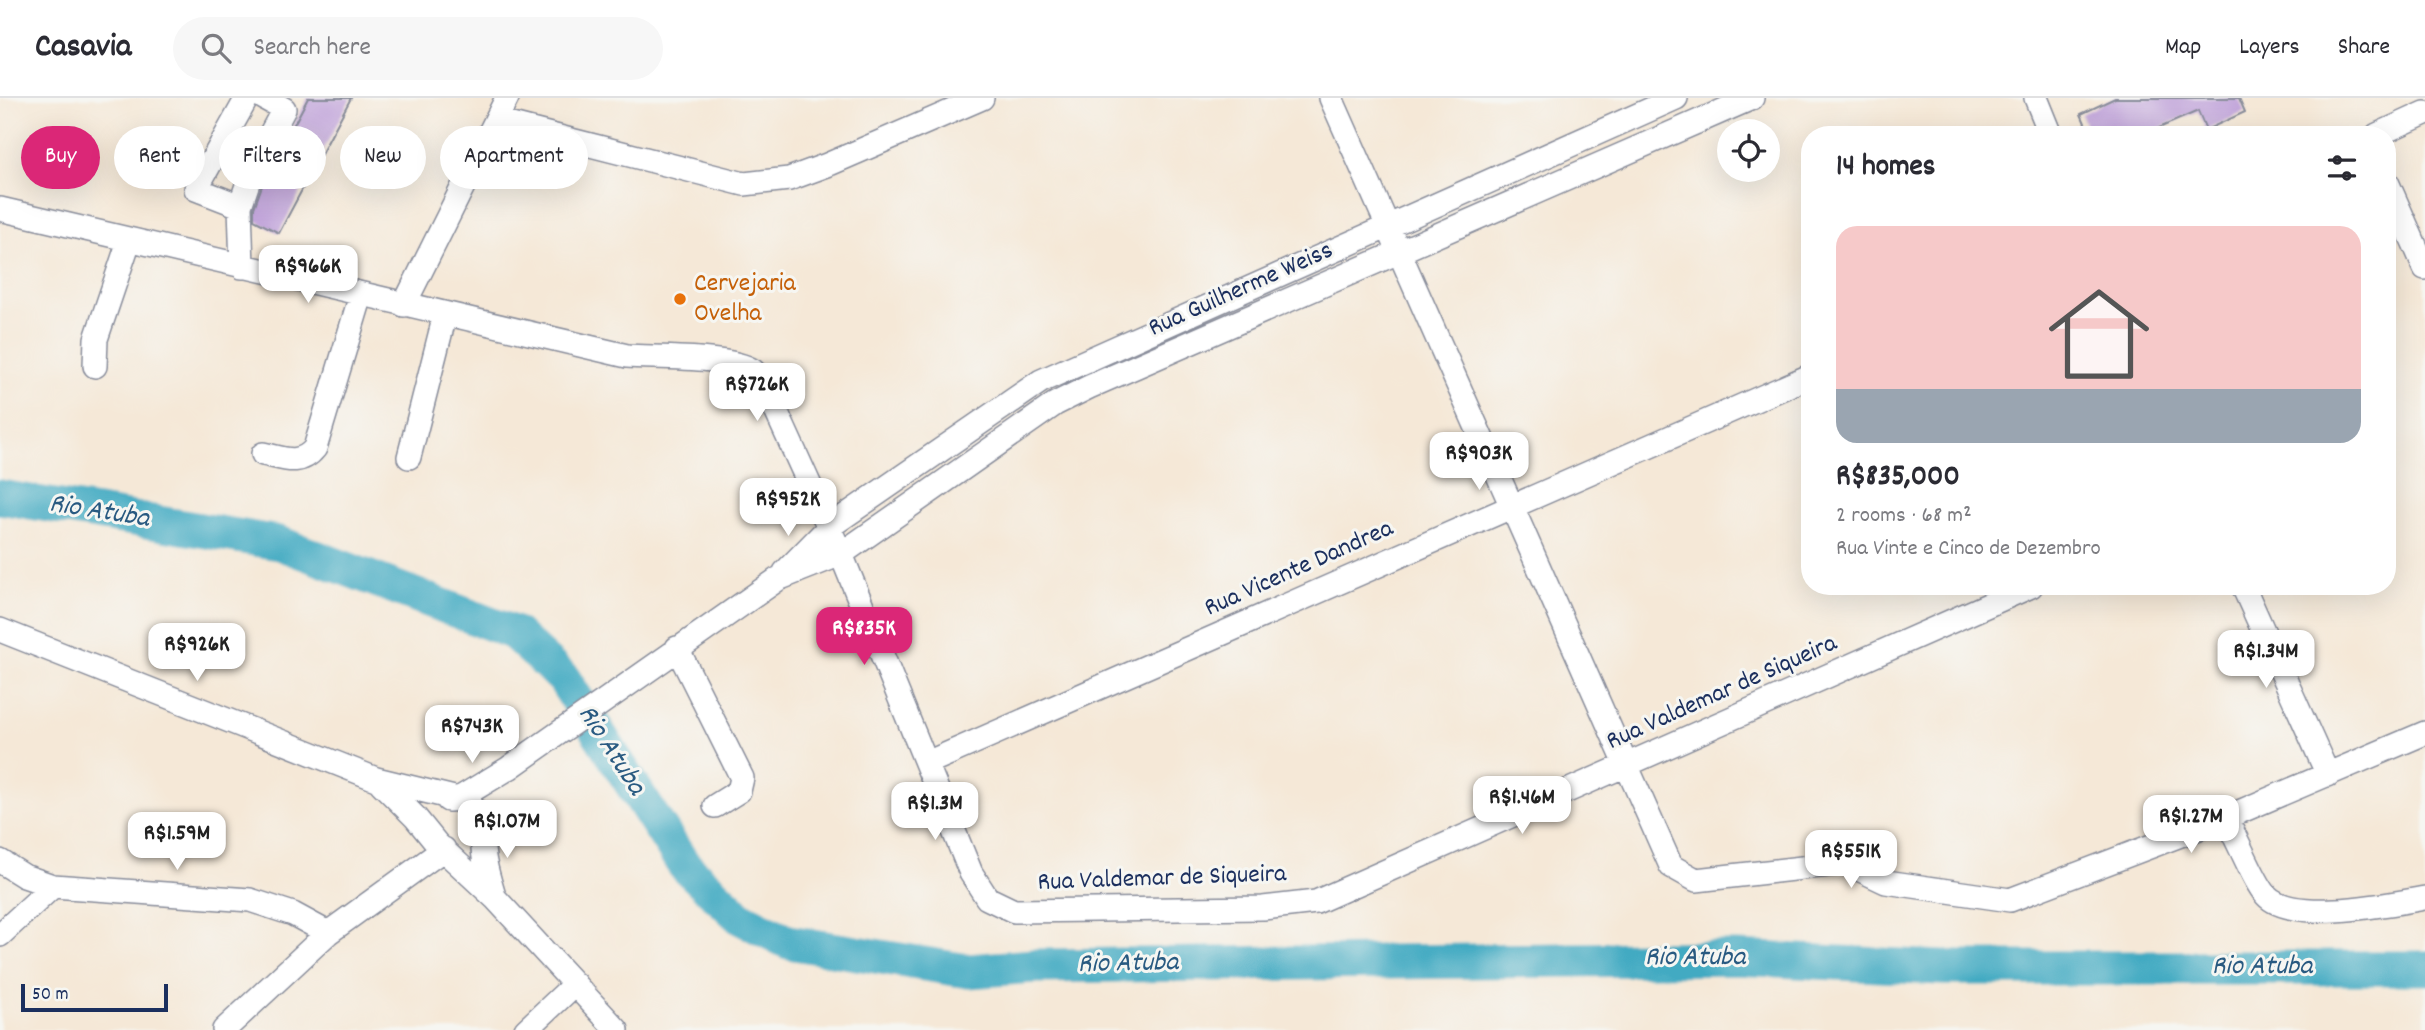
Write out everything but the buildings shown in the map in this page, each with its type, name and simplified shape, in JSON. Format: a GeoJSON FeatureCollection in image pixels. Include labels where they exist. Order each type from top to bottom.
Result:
{"type":"FeatureCollection","features":[{"type":"Feature","properties":{"kind":"street"},"geometry":{"type":"LineString","coordinates":[[240,206],[196,189],[247,98]]}},
{"type":"Feature","properties":{"kind":"street"},"geometry":{"type":"LineString","coordinates":[[242,267],[240,206],[254,165],[284,109],[264,98]]}},
{"type":"Feature","properties":{"kind":"street"},"geometry":{"type":"LineString","coordinates":[[404,305],[507,98]]}},
{"type":"Feature","properties":{"kind":"street"},"geometry":{"type":"LineString","coordinates":[[496,121],[744,184],[802,174],[982,98]]}},
{"type":"Feature","properties":{"kind":"street"},"geometry":{"type":"LineString","coordinates":[[1331,98],[1671,866],[1696,880],[1846,863],[1886,882],[2010,900],[2225,818],[2425,733]]}},
{"type":"Feature","properties":{"kind":"street","name":"Rua Guilherme Weiss"},"geometry":{"type":"LineString","coordinates":[[457,799],[518,762],[778,579],[828,527],[1041,382],[1676,98]]}},
{"type":"Feature","properties":{"kind":"street","name":"Rua Guilherme Weiss"},"geometry":{"type":"LineString","coordinates":[[778,579],[841,554],[1055,404],[1752,98]]}},
{"type":"Feature","properties":{"kind":"street"},"geometry":{"type":"LineString","coordinates":[[2036,98],[2047,126]]}},
{"type":"Feature","properties":{"kind":"street"},"geometry":{"type":"LineString","coordinates":[[2396,126],[2425,113]]}},
{"type":"Feature","properties":{"kind":"street"},"geometry":{"type":"LineString","coordinates":[[2396,207],[2425,268]]}},
{"type":"Feature","properties":{"kind":"street"},"geometry":{"type":"LineString","coordinates":[[0,209],[627,356],[737,363],[751,370],[763,382],[841,554],[927,763]]}},
{"type":"Feature","properties":{"kind":"street"},"geometry":{"type":"LineString","coordinates":[[95,366],[96,338],[129,241]]}},
{"type":"Feature","properties":{"kind":"street"},"geometry":{"type":"LineString","coordinates":[[262,454],[296,461],[307,458],[315,448],[361,295]]}},
{"type":"Feature","properties":{"kind":"street"},"geometry":{"type":"LineString","coordinates":[[409,457],[445,315]]}},
{"type":"Feature","properties":{"kind":"street","name":"Rua Vicente Dandrea"},"geometry":{"type":"LineString","coordinates":[[927,763],[1801,380]]}},
{"type":"Feature","properties":{"kind":"street","name":"Rua Valdemar de Siqueira"},"geometry":{"type":"LineString","coordinates":[[927,763],[971,873],[987,898],[1014,911],[1263,908],[1315,902],[2011,595]]}},
{"type":"Feature","properties":{"kind":"street"},"geometry":{"type":"LineString","coordinates":[[2247,595],[2328,775]]}},
{"type":"Feature","properties":{"kind":"street"},"geometry":{"type":"LineString","coordinates":[[0,630],[376,779],[466,802],[478,813],[484,856],[495,898]]}},
{"type":"Feature","properties":{"kind":"street"},"geometry":{"type":"LineString","coordinates":[[677,648],[742,778],[739,791],[715,806]]}},
{"type":"Feature","properties":{"kind":"street"},"geometry":{"type":"LineString","coordinates":[[457,799],[449,800],[434,810],[430,819],[438,843],[452,852],[468,849],[479,837],[496,790],[518,762]]}},
{"type":"Feature","properties":{"kind":"street"},"geometry":{"type":"LineString","coordinates":[[376,779],[495,898],[617,1030]]}},
{"type":"Feature","properties":{"kind":"street"},"geometry":{"type":"LineString","coordinates":[[2225,818],[2266,895],[2293,910],[2379,906],[2425,898]]}},
{"type":"Feature","properties":{"kind":"street"},"geometry":{"type":"LineString","coordinates":[[224,1030],[328,933],[438,843]]}},
{"type":"Feature","properties":{"kind":"street"},"geometry":{"type":"LineString","coordinates":[[0,861],[24,876],[53,886],[250,900],[293,914],[328,933]]}},
{"type":"Feature","properties":{"kind":"street"},"geometry":{"type":"LineString","coordinates":[[0,935],[53,886]]}},
{"type":"Feature","properties":{"kind":"street"},"geometry":{"type":"LineString","coordinates":[[526,1030],[575,984]]}},
{"type":"Feature","properties":{"kind":"waterway","name":"Rio Atuba"},"geometry":{"type":"LineString","coordinates":[[0,497],[279,543],[514,633],[563,678],[684,865],[741,918],[788,942],[968,971],[1034,966],[1736,958],[1943,968],[2425,968]]}},
{"type":"Feature","properties":{"kind":"place","name":"Cervejaria Ovelha"},"geometry":{"type":"Point","coordinates":[680,299]}}]}
